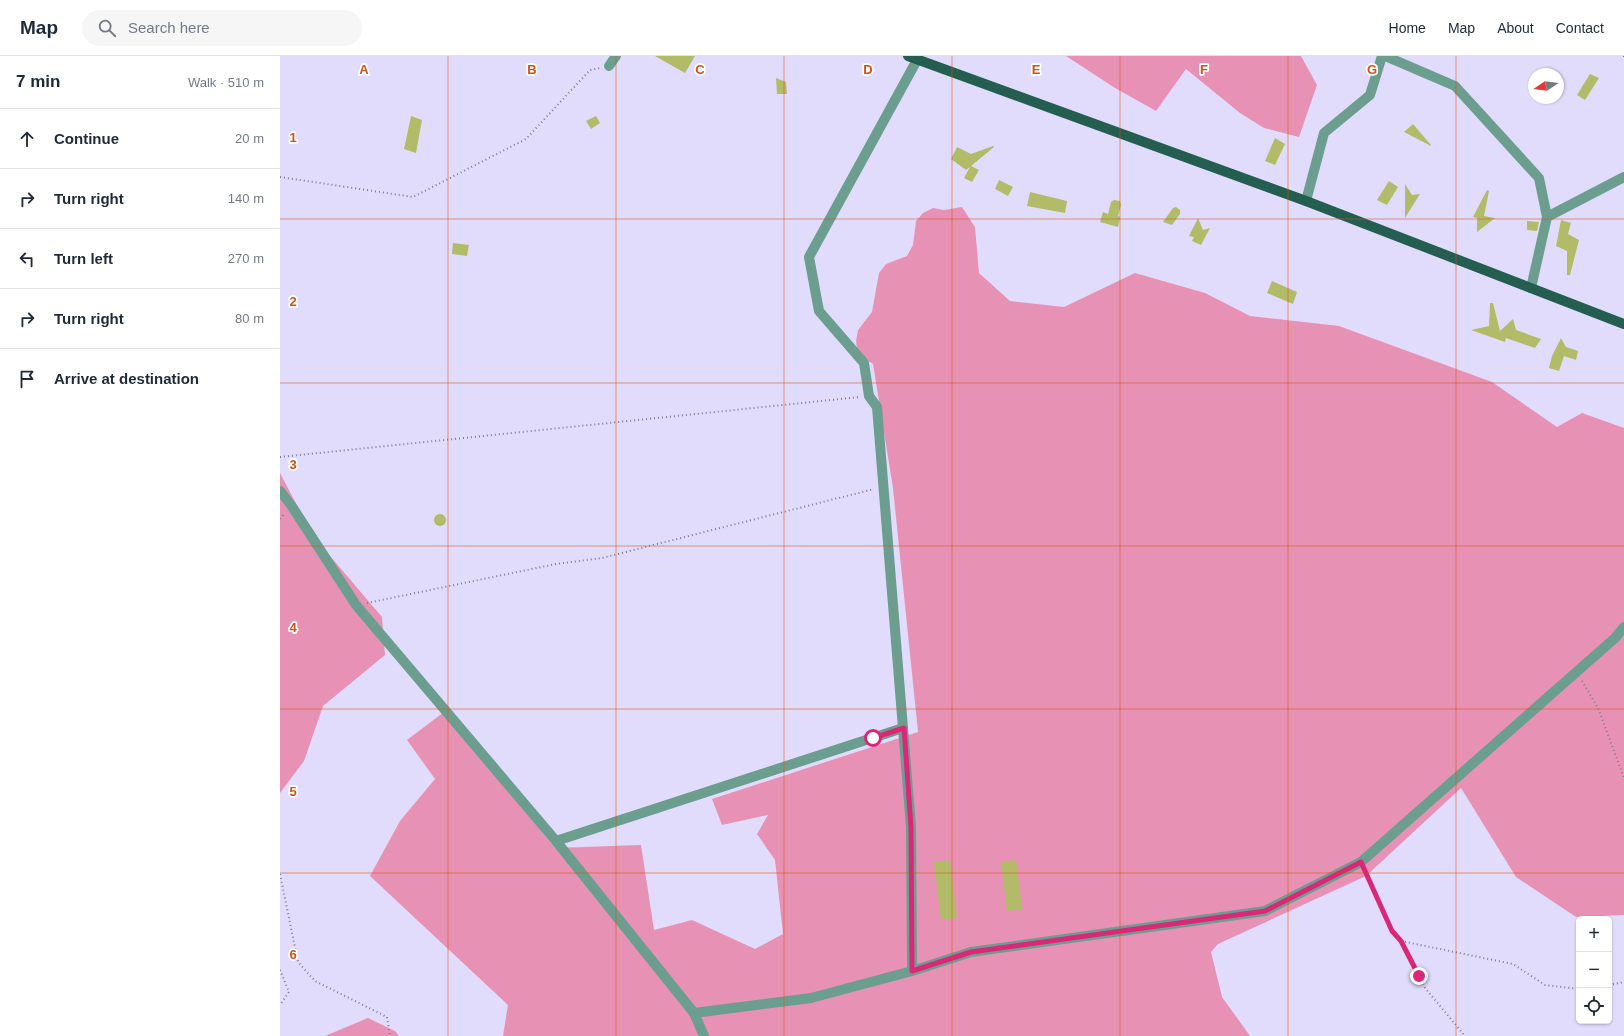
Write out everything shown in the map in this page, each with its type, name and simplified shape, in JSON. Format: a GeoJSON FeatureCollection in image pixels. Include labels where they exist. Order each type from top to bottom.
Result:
{"type":"FeatureCollection","features":[{"type":"Feature","properties":{"kind":"main road"},"geometry":{"type":"LineString","coordinates":[[912,58],[1306,201],[1624,324]]}},
{"type":"Feature","properties":{"kind":"street"},"geometry":{"type":"LineString","coordinates":[[609,66],[616,56]]}},
{"type":"Feature","properties":{"kind":"street"},"geometry":{"type":"LineString","coordinates":[[1306,201],[1324,133],[1370,95],[1382,56]]}},
{"type":"Feature","properties":{"kind":"street"},"geometry":{"type":"LineString","coordinates":[[1385,56],[1455,86],[1539,178],[1547,217],[1531,288]]}},
{"type":"Feature","properties":{"kind":"street"},"geometry":{"type":"LineString","coordinates":[[912,58],[809,257],[819,311],[864,363],[869,396],[877,407],[911,827],[912,971]]}},
{"type":"Feature","properties":{"kind":"street"},"geometry":{"type":"LineString","coordinates":[[1547,217],[1624,177]]}},
{"type":"Feature","properties":{"kind":"street"},"geometry":{"type":"LineString","coordinates":[[280,491],[291,505],[356,605],[556,841],[694,1013],[704,1036]]}},
{"type":"Feature","properties":{"kind":"street"},"geometry":{"type":"LineString","coordinates":[[694,1013],[811,998],[912,971],[971,952],[1265,911],[1361,862],[1615,638],[1624,627]]}},
{"type":"Feature","properties":{"kind":"street"},"geometry":{"type":"LineString","coordinates":[[556,841],[904,728]]}},
{"type":"Feature","properties":{"kind":"path"},"geometry":{"type":"LineString","coordinates":[[280,177],[413,197],[526,139],[590,70],[609,66]]}},
{"type":"Feature","properties":{"kind":"path"},"geometry":{"type":"LineString","coordinates":[[280,458],[869,396]]}},
{"type":"Feature","properties":{"kind":"path"},"geometry":{"type":"LineString","coordinates":[[356,605],[556,564],[602,558],[883,486]]}},
{"type":"Feature","properties":{"kind":"path"},"geometry":{"type":"LineString","coordinates":[[1576,672],[1598,708],[1624,778]]}},
{"type":"Feature","properties":{"kind":"path"},"geometry":{"type":"LineString","coordinates":[[1361,862],[1392,931],[1401,941],[1425,988],[1464,1036]]}},
{"type":"Feature","properties":{"kind":"path"},"geometry":{"type":"LineString","coordinates":[[280,874],[298,962],[315,981],[387,1017],[390,1036]]}},
{"type":"Feature","properties":{"kind":"path"},"geometry":{"type":"LineString","coordinates":[[1401,941],[1513,964],[1545,985],[1576,989]]}},
{"type":"Feature","properties":{"kind":"path"},"geometry":{"type":"LineString","coordinates":[[280,970],[289,992],[280,1005]]}},
{"type":"Feature","properties":{"kind":"path"},"geometry":{"type":"LineString","coordinates":[[1612,984],[1624,982]]}},
{"type":"Feature","properties":{"kind":"shaded area"},"geometry":{"type":"Polygon","coordinates":[[[1066,56],[1301,56],[1317,85],[1299,137],[1264,128],[1240,113],[1186,69],[1156,111],[1115,88],[1066,56]]]}},
{"type":"Feature","properties":{"kind":"shaded area"},"geometry":{"type":"Polygon","coordinates":[[[962,207],[975,227],[979,273],[1010,301],[1064,307],[1135,273],[1205,293],[1250,316],[1339,326],[1492,382],[1557,427],[1582,413],[1624,428],[1624,915],[1576,917],[1516,877],[1461,788],[1366,876],[1218,944],[1211,952],[1222,997],[1250,1036],[503,1036],[508,1005],[370,876],[400,821],[435,779],[407,740],[444,712],[555,848],[641,845],[654,930],[692,920],[755,949],[783,934],[775,860],[757,834],[768,815],[722,825],[712,799],[918,732],[893,488],[873,364],[858,354],[856,341],[858,330],[872,312],[879,273],[886,264],[907,256],[913,245],[916,221],[923,213],[933,208],[944,210],[962,207]]]}},
{"type":"Feature","properties":{"kind":"shaded area"},"geometry":{"type":"Polygon","coordinates":[[[280,473],[313,536],[382,617],[385,655],[323,706],[304,761],[280,793],[280,473]]]}},
{"type":"Feature","properties":{"kind":"shaded area"},"geometry":{"type":"Polygon","coordinates":[[[368,1018],[395,1031],[399,1036],[325,1036],[368,1018]]]}},
{"type":"Feature","properties":{"kind":"building"},"geometry":{"type":"Polygon","coordinates":[[[655,56],[695,56],[685,73],[655,56]]]}},
{"type":"Feature","properties":{"kind":"building"},"geometry":{"type":"Polygon","coordinates":[[[1590,74],[1599,78],[1585,100],[1577,95],[1590,74]]]}},
{"type":"Feature","properties":{"kind":"building"},"geometry":{"type":"Polygon","coordinates":[[[776,78],[786,82],[787,94],[777,94],[776,78]]]}},
{"type":"Feature","properties":{"kind":"building"},"geometry":{"type":"Polygon","coordinates":[[[411,116],[422,120],[416,153],[404,149],[411,116]]]}},
{"type":"Feature","properties":{"kind":"building"},"geometry":{"type":"Polygon","coordinates":[[[596,116],[600,123],[591,129],[586,121],[596,116]]]}},
{"type":"Feature","properties":{"kind":"building"},"geometry":{"type":"Polygon","coordinates":[[[1413,124],[1431,145],[1431,146],[1404,132],[1413,124]]]}},
{"type":"Feature","properties":{"kind":"building"},"geometry":{"type":"Polygon","coordinates":[[[1275,138],[1285,144],[1275,165],[1265,161],[1275,138]]]}},
{"type":"Feature","properties":{"kind":"building"},"geometry":{"type":"Polygon","coordinates":[[[993,146],[994,147],[971,166],[979,170],[972,182],[964,178],[970,167],[966,170],[951,159],[957,147],[971,154],[993,146]]]}},
{"type":"Feature","properties":{"kind":"building"},"geometry":{"type":"Polygon","coordinates":[[[999,180],[1013,187],[1008,196],[995,189],[999,180]]]}},
{"type":"Feature","properties":{"kind":"building"},"geometry":{"type":"Polygon","coordinates":[[[1389,181],[1398,187],[1387,205],[1377,200],[1389,181]]]}},
{"type":"Feature","properties":{"kind":"building"},"geometry":{"type":"Polygon","coordinates":[[[1405,184],[1412,195],[1420,194],[1405,218],[1405,184]]]}},
{"type":"Feature","properties":{"kind":"building"},"geometry":{"type":"Polygon","coordinates":[[[1487,190],[1489,191],[1484,216],[1495,218],[1477,232],[1477,218],[1473,217],[1487,190]]]}},
{"type":"Feature","properties":{"kind":"building"},"geometry":{"type":"Polygon","coordinates":[[[1030,192],[1067,201],[1065,213],[1027,206],[1030,192]]]}},
{"type":"Feature","properties":{"kind":"building"},"geometry":{"type":"Polygon","coordinates":[[[1114,200],[1120,201],[1121,205],[1118,216],[1120,217],[1118,227],[1100,222],[1103,212],[1108,214],[1111,202],[1114,200]]]}},
{"type":"Feature","properties":{"kind":"building"},"geometry":{"type":"Polygon","coordinates":[[[1176,207],[1180,210],[1180,214],[1172,225],[1163,222],[1173,208],[1176,207]]]}},
{"type":"Feature","properties":{"kind":"building"},"geometry":{"type":"Polygon","coordinates":[[[1198,218],[1203,230],[1210,228],[1201,245],[1192,241],[1194,237],[1189,236],[1198,218]]]}},
{"type":"Feature","properties":{"kind":"building"},"geometry":{"type":"Polygon","coordinates":[[[1561,220],[1571,223],[1568,234],[1579,240],[1570,275],[1567,275],[1567,251],[1556,246],[1561,220]]]}},
{"type":"Feature","properties":{"kind":"building"},"geometry":{"type":"Polygon","coordinates":[[[1527,221],[1539,222],[1537,231],[1527,230],[1527,221]]]}},
{"type":"Feature","properties":{"kind":"building"},"geometry":{"type":"Polygon","coordinates":[[[453,243],[469,245],[467,256],[452,254],[453,243]]]}},
{"type":"Feature","properties":{"kind":"building"},"geometry":{"type":"Polygon","coordinates":[[[1272,281],[1297,292],[1293,304],[1267,293],[1272,281]]]}},
{"type":"Feature","properties":{"kind":"building"},"geometry":{"type":"Polygon","coordinates":[[[1490,303],[1493,303],[1500,331],[1513,319],[1516,330],[1541,339],[1535,348],[1506,338],[1505,342],[1471,330],[1489,326],[1490,303]]]}},
{"type":"Feature","properties":{"kind":"building"},"geometry":{"type":"Polygon","coordinates":[[[1561,338],[1566,347],[1578,351],[1576,360],[1564,356],[1559,371],[1549,368],[1552,356],[1561,338]]]}},
{"type":"Feature","properties":{"kind":"building"},"geometry":{"type":"Polygon","coordinates":[[[438,514],[442,514],[446,520],[442,526],[438,526],[434,522],[434,518],[438,514]]]}},
{"type":"Feature","properties":{"kind":"building"},"geometry":{"type":"Polygon","coordinates":[[[950,860],[957,918],[941,920],[934,862],[950,860]]]}},
{"type":"Feature","properties":{"kind":"building"},"geometry":{"type":"Polygon","coordinates":[[[1016,860],[1022,909],[1007,911],[1001,862],[1016,860]]]}},
{"type":"Feature","properties":{"kind":"route"},"geometry":{"type":"LineString","coordinates":[[873,738],[904,728],[911,827],[912,971],[971,952],[1265,911],[1361,862],[1392,931],[1401,941],[1419,976]]}}]}
